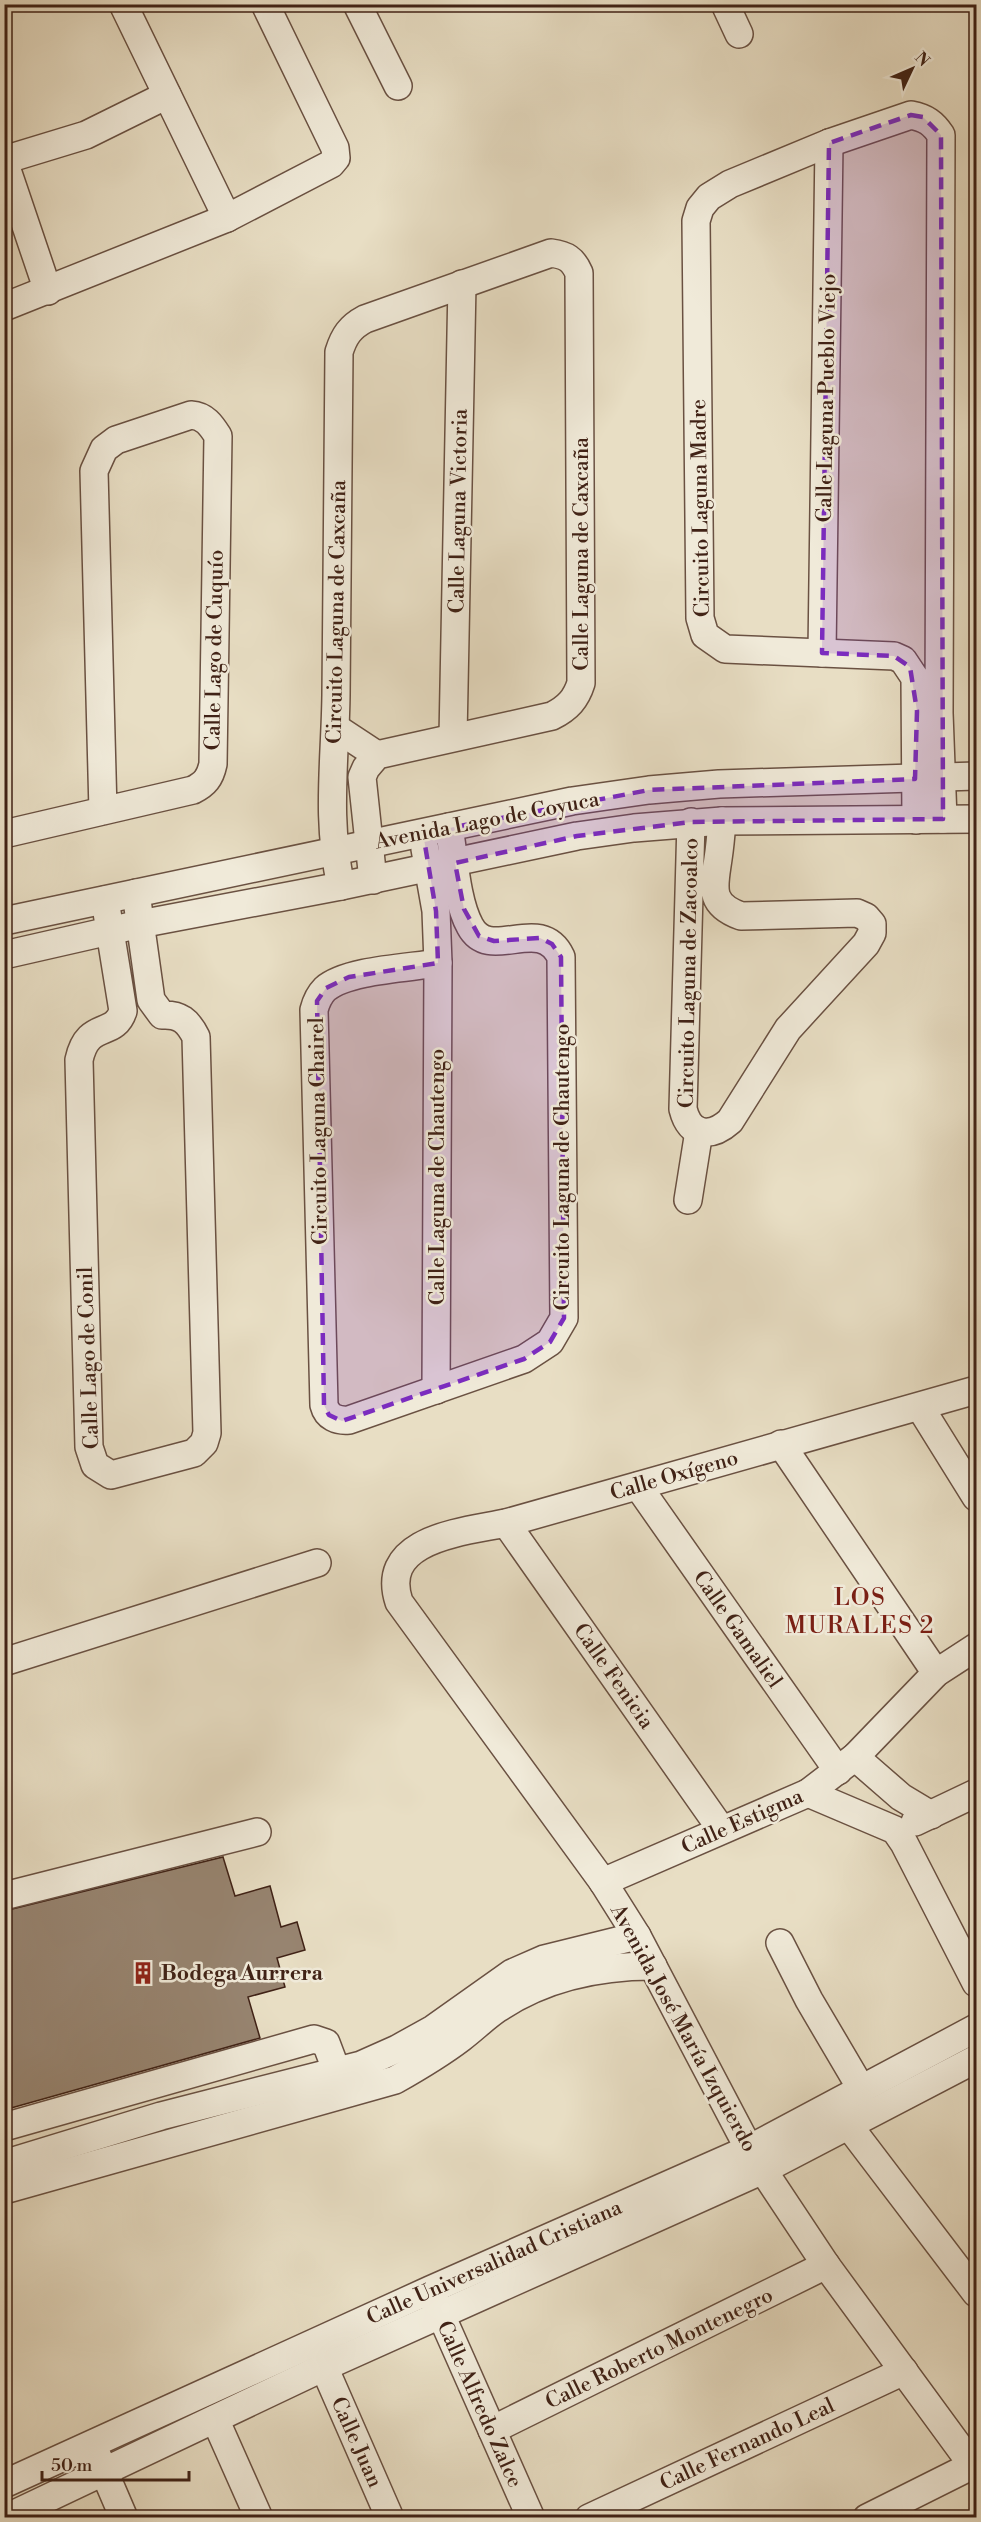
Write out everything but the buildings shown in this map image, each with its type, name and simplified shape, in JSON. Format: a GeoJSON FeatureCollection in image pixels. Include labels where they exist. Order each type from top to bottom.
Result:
{"type":"FeatureCollection","features":[{"type":"Feature","properties":{"kind":"street"},"geometry":{"type":"LineString","coordinates":[[123,4],[227,218]]}},
{"type":"Feature","properties":{"kind":"street"},"geometry":{"type":"LineString","coordinates":[[4,307],[227,218],[331,164],[336,158],[335,148],[265,4]]}},
{"type":"Feature","properties":{"kind":"street"},"geometry":{"type":"LineString","coordinates":[[357,4],[398,86]]}},
{"type":"Feature","properties":{"kind":"street"},"geometry":{"type":"LineString","coordinates":[[725,4],[739,34]]}},
{"type":"Feature","properties":{"kind":"street"},"geometry":{"type":"LineString","coordinates":[[48,291],[4,160],[86,135],[167,95]]}},
{"type":"Feature","properties":{"kind":"street","name":"Circuito Laguna Madre"},"geometry":{"type":"LineString","coordinates":[[916,820],[928,779],[941,135],[934,125],[923,117],[911,115],[829,143],[730,184],[709,197],[700,208],[696,221],[700,618],[705,635],[725,648],[894,656],[903,660],[910,667],[915,678],[916,711],[928,779],[943,819]]}},
{"type":"Feature","properties":{"kind":"street","name":"Calle Laguna Pueblo Viejo"},"geometry":{"type":"LineString","coordinates":[[822,653],[829,143]]}},
{"type":"Feature","properties":{"kind":"street","name":"Calle Laguna de Caxcaña"},"geometry":{"type":"LineString","coordinates":[[376,755],[552,716],[565,710],[574,700],[581,682],[579,273],[575,264],[565,255],[551,253],[462,285]]}},
{"type":"Feature","properties":{"kind":"street","name":"Circuito Laguna de Caxcaña"},"geometry":{"type":"LineString","coordinates":[[341,886],[334,852],[331,808],[336,728],[339,352],[343,338],[353,326],[365,319],[462,285]]}},
{"type":"Feature","properties":{"kind":"street","name":"Calle Laguna Victoria"},"geometry":{"type":"LineString","coordinates":[[453,737],[462,285]]}},
{"type":"Feature","properties":{"kind":"street","name":"Calle Lago de Cuquío"},"geometry":{"type":"LineString","coordinates":[[4,834],[103,811],[193,790],[203,785],[210,776],[213,764],[218,436],[210,423],[199,416],[191,415],[116,440],[104,449],[94,471],[103,811]]}},
{"type":"Feature","properties":{"kind":"street"},"geometry":{"type":"LineString","coordinates":[[336,728],[376,755],[362,777],[373,880]]}},
{"type":"Feature","properties":{"kind":"street","name":"Avenida Lago de Coyuca"},"geometry":{"type":"LineString","coordinates":[[4,921],[572,801],[649,790],[719,784],[976,776]]}},
{"type":"Feature","properties":{"kind":"street","name":"Avenida Lago de Coyuca"},"geometry":{"type":"LineString","coordinates":[[4,955],[140,924],[373,880],[577,836],[691,822],[976,819]]}},
{"type":"Feature","properties":{"kind":"street","name":"Circuito Laguna de Zacoalco"},"geometry":{"type":"LineString","coordinates":[[691,822],[683,1109],[690,1125],[699,1131],[709,1133],[719,1131],[730,1120],[788,1029],[866,944],[872,933],[872,924],[857,913],[741,916],[729,912],[715,895],[712,884],[722,821]]}},
{"type":"Feature","properties":{"kind":"street"},"geometry":{"type":"LineString","coordinates":[[436,830],[428,868],[436,911],[438,963]]}},
{"type":"Feature","properties":{"kind":"street","name":"Circuito Laguna de Chautengo"},"geometry":{"type":"LineString","coordinates":[[329,1415],[337,1420],[349,1420],[539,1352],[550,1342],[564,1318],[561,957],[552,944],[540,938],[494,941],[479,936],[469,925],[455,863],[436,830]]}},
{"type":"Feature","properties":{"kind":"street","name":"Calle Lago de Conil"},"geometry":{"type":"LineString","coordinates":[[105,900],[123,1011],[115,1025],[91,1034],[82,1049],[79,1060],[89,1448],[95,1465],[103,1473],[111,1475],[194,1453],[204,1443],[207,1433],[196,1037],[186,1022],[176,1015],[162,1015],[151,1000],[136,893]]}},
{"type":"Feature","properties":{"kind":"street","name":"Calle Laguna de Chautengo"},"geometry":{"type":"LineString","coordinates":[[436,1390],[438,963]]}},
{"type":"Feature","properties":{"kind":"street","name":"Circuito Laguna Chairel"},"geometry":{"type":"LineString","coordinates":[[329,1415],[324,1405],[314,1010],[326,988],[349,977],[438,963]]}},
{"type":"Feature","properties":{"kind":"street"},"geometry":{"type":"LineString","coordinates":[[688,1200],[699,1131]]}},
{"type":"Feature","properties":{"kind":"street","name":"Calle Oxígeno"},"geometry":{"type":"LineString","coordinates":[[394,1586],[401,1566],[413,1549],[437,1537],[506,1523],[976,1390]]}},
{"type":"Feature","properties":{"kind":"street"},"geometry":{"type":"LineString","coordinates":[[920,1407],[976,1497]]}},
{"type":"Feature","properties":{"kind":"street"},"geometry":{"type":"LineString","coordinates":[[781,1444],[936,1673]]}},
{"type":"Feature","properties":{"kind":"street","name":"Calle Gamaliel"},"geometry":{"type":"LineString","coordinates":[[638,1486],[847,1764],[931,1815]]}},
{"type":"Feature","properties":{"kind":"street","name":"Calle Fenicia"},"geometry":{"type":"LineString","coordinates":[[506,1523],[721,1829]]}},
{"type":"Feature","properties":{"kind":"street"},"geometry":{"type":"LineString","coordinates":[[4,1662],[317,1563]]}},
{"type":"Feature","properties":{"kind":"street","name":"Avenida José María Izquierdo"},"geometry":{"type":"LineString","coordinates":[[394,1586],[399,1602],[603,1882],[637,1936],[756,2160],[826,2265],[975,2468]]}},
{"type":"Feature","properties":{"kind":"street","name":"Calle Estigma"},"geometry":{"type":"LineString","coordinates":[[603,1882],[721,1829],[785,1805],[808,1793],[847,1764],[936,1673],[976,1647]]}},
{"type":"Feature","properties":{"kind":"street"},"geometry":{"type":"LineString","coordinates":[[808,1793],[895,1830],[904,1843],[976,1983]]}},
{"type":"Feature","properties":{"kind":"street"},"geometry":{"type":"LineString","coordinates":[[895,1830],[976,1793]]}},
{"type":"Feature","properties":{"kind":"street"},"geometry":{"type":"LineString","coordinates":[[4,1896],[257,1832]]}},
{"type":"Feature","properties":{"kind":"street"},"geometry":{"type":"LineString","coordinates":[[4,2190],[130,2154],[341,2084],[433,2029],[512,1973],[544,1959],[637,1936]]}},
{"type":"Feature","properties":{"kind":"street"},"geometry":{"type":"LineString","coordinates":[[780,1943],[809,2000],[862,2090]]}},
{"type":"Feature","properties":{"kind":"street"},"geometry":{"type":"LineString","coordinates":[[4,2164],[123,2128],[341,2084],[395,2080],[430,2061],[496,2010],[527,1991],[562,1978],[599,1969],[653,1966]]}},
{"type":"Feature","properties":{"kind":"street","name":"Calle Universalidad Cristiana"},"geometry":{"type":"LineString","coordinates":[[6,2517],[324,2367],[441,2316],[756,2160],[862,2090],[976,2028]]}},
{"type":"Feature","properties":{"kind":"street"},"geometry":{"type":"LineString","coordinates":[[4,2127],[314,2039],[326,2043],[341,2084]]}},
{"type":"Feature","properties":{"kind":"street","name":"Calle Universalidad Cristiana"},"geometry":{"type":"LineString","coordinates":[[4,2484],[91,2442],[429,2290],[756,2160],[849,2126],[976,2059]]}},
{"type":"Feature","properties":{"kind":"street"},"geometry":{"type":"LineString","coordinates":[[849,2126],[976,2293]]}},
{"type":"Feature","properties":{"kind":"street"},"geometry":{"type":"LineString","coordinates":[[123,2128],[130,2154]]}},
{"type":"Feature","properties":{"kind":"street","name":"Calle Roberto Montenegro"},"geometry":{"type":"LineString","coordinates":[[492,2430],[826,2265]]}},
{"type":"Feature","properties":{"kind":"street","name":"Calle Alfredo Zalce"},"geometry":{"type":"LineString","coordinates":[[429,2290],[531,2517]]}},
{"type":"Feature","properties":{"kind":"street","name":"Calle Juan"},"geometry":{"type":"LineString","coordinates":[[324,2367],[390,2517]]}},
{"type":"Feature","properties":{"kind":"street","name":"Calle Fernando Leal"},"geometry":{"type":"LineString","coordinates":[[589,2517],[904,2371]]}},
{"type":"Feature","properties":{"kind":"street"},"geometry":{"type":"LineString","coordinates":[[215,2419],[259,2517]]}},
{"type":"Feature","properties":{"kind":"street"},"geometry":{"type":"LineString","coordinates":[[91,2442],[123,2517]]}},
{"type":"Feature","properties":{"kind":"street"},"geometry":{"type":"LineString","coordinates":[[867,2517],[975,2468]]}},
{"type":"Feature","properties":{"kind":"highlighted area"},"geometry":{"type":"Polygon","coordinates":[[[911,115],[923,117],[941,135],[943,819],[691,822],[577,836],[455,863],[464,909],[479,936],[494,941],[540,938],[552,944],[561,957],[564,1318],[550,1342],[524,1359],[342,1421],[329,1415],[324,1405],[317,1001],[326,988],[349,977],[438,963],[436,911],[423,833],[649,790],[915,779],[917,711],[910,667],[894,656],[822,653],[829,143],[911,115]]]}},
{"type":"Feature","properties":{"kind":"place","name":"Bodega Aurrera"},"geometry":{"type":"Point","coordinates":[143,1973]}},
{"type":"Feature","properties":{"kind":"district","name":"LOS MURALES 2"},"geometry":{"type":"Point","coordinates":[860,1611]}}]}
